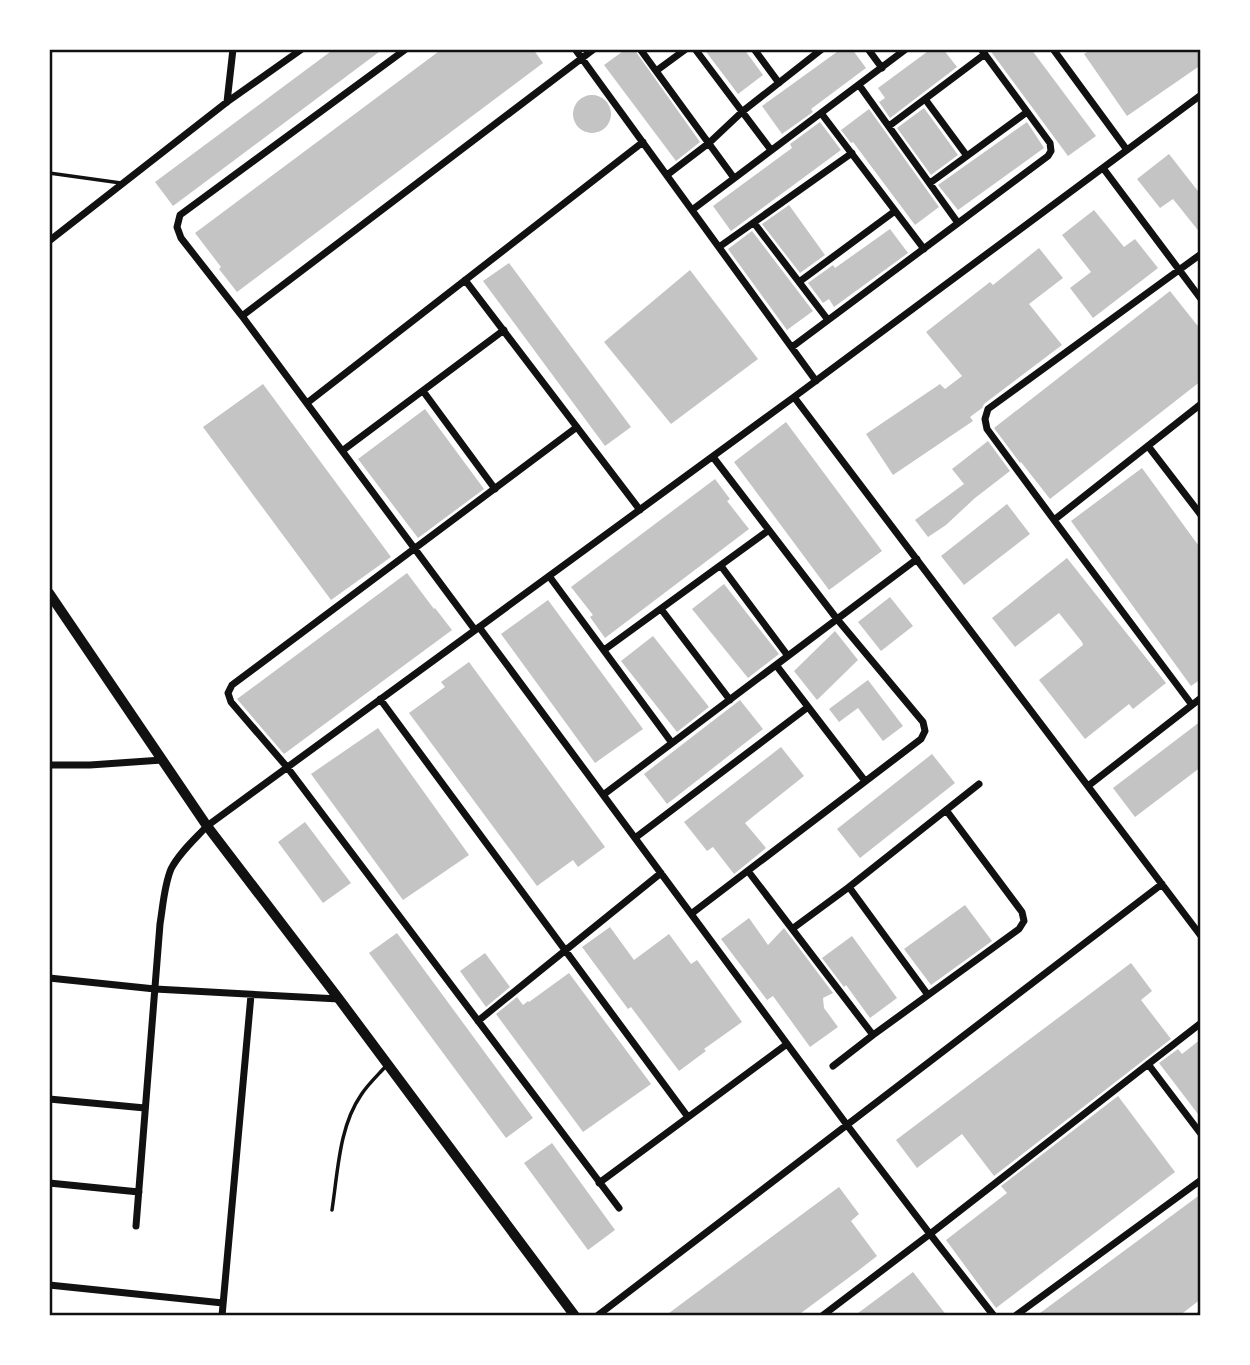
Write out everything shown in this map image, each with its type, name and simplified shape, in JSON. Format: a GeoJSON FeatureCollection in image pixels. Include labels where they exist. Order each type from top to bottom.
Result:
{"type":"FeatureCollection","features":[{"type":"Feature","properties":{"kind":"main road"},"geometry":{"type":"LineString","coordinates":[[49,593],[207,826],[575,1316]]}},
{"type":"Feature","properties":{"kind":"street"},"geometry":{"type":"LineString","coordinates":[[228,102],[233,49]]}},
{"type":"Feature","properties":{"kind":"street"},"geometry":{"type":"LineString","coordinates":[[49,241],[228,102],[302,49]]}},
{"type":"Feature","properties":{"kind":"street"},"geometry":{"type":"LineString","coordinates":[[406,49],[180,215],[177,227],[181,238],[603,795],[847,1125],[994,1316]]}},
{"type":"Feature","properties":{"kind":"street"},"geometry":{"type":"LineString","coordinates":[[575,49],[817,380]]}},
{"type":"Feature","properties":{"kind":"street"},"geometry":{"type":"LineString","coordinates":[[242,316],[594,49]]}},
{"type":"Feature","properties":{"kind":"street"},"geometry":{"type":"LineString","coordinates":[[640,49],[734,178]]}},
{"type":"Feature","properties":{"kind":"street"},"geometry":{"type":"LineString","coordinates":[[656,71],[686,49]]}},
{"type":"Feature","properties":{"kind":"street"},"geometry":{"type":"LineString","coordinates":[[695,49],[771,150]]}},
{"type":"Feature","properties":{"kind":"street"},"geometry":{"type":"LineString","coordinates":[[754,49],[779,83]]}},
{"type":"Feature","properties":{"kind":"street"},"geometry":{"type":"LineString","coordinates":[[667,175],[822,49]]}},
{"type":"Feature","properties":{"kind":"street"},"geometry":{"type":"LineString","coordinates":[[867,49],[882,68]]}},
{"type":"Feature","properties":{"kind":"street"},"geometry":{"type":"LineString","coordinates":[[692,210],[906,49]]}},
{"type":"Feature","properties":{"kind":"street"},"geometry":{"type":"LineString","coordinates":[[1066,49],[1055,52],[1127,150]]}},
{"type":"Feature","properties":{"kind":"street"},"geometry":{"type":"LineString","coordinates":[[792,347],[1048,156],[1051,150],[1050,143],[983,52],[888,126]]}},
{"type":"Feature","properties":{"kind":"street"},"geometry":{"type":"LineString","coordinates":[[859,85],[958,223]]}},
{"type":"Feature","properties":{"kind":"street"},"geometry":{"type":"LineString","coordinates":[[136,1226],[164,893],[172,868],[188,846],[207,826],[713,457],[1201,95]]}},
{"type":"Feature","properties":{"kind":"street"},"geometry":{"type":"LineString","coordinates":[[925,99],[967,156]]}},
{"type":"Feature","properties":{"kind":"street"},"geometry":{"type":"LineString","coordinates":[[930,183],[1027,112]]}},
{"type":"Feature","properties":{"kind":"street"},"geometry":{"type":"LineString","coordinates":[[821,113],[924,248]]}},
{"type":"Feature","properties":{"kind":"street"},"geometry":{"type":"LineString","coordinates":[[307,403],[643,142]]}},
{"type":"Feature","properties":{"kind":"street"},"geometry":{"type":"LineString","coordinates":[[719,247],[852,153]]}},
{"type":"Feature","properties":{"kind":"street"},"geometry":{"type":"LineString","coordinates":[[1103,168],[1201,299]]}},
{"type":"Feature","properties":{"kind":"street"},"geometry":{"type":"LineString","coordinates":[[799,282],[895,211]]}},
{"type":"Feature","properties":{"kind":"street"},"geometry":{"type":"LineString","coordinates":[[754,223],[828,320]]}},
{"type":"Feature","properties":{"kind":"street"},"geometry":{"type":"LineString","coordinates":[[1192,705],[987,429],[985,419],[988,410],[1201,254]]}},
{"type":"Feature","properties":{"kind":"street"},"geometry":{"type":"LineString","coordinates":[[466,280],[639,510]]}},
{"type":"Feature","properties":{"kind":"street"},"geometry":{"type":"LineString","coordinates":[[342,451],[504,330]]}},
{"type":"Feature","properties":{"kind":"street"},"geometry":{"type":"LineString","coordinates":[[423,391],[495,489]]}},
{"type":"Feature","properties":{"kind":"street"},"geometry":{"type":"LineString","coordinates":[[794,397],[1201,936]]}},
{"type":"Feature","properties":{"kind":"street"},"geometry":{"type":"LineString","coordinates":[[1054,520],[1201,404]]}},
{"type":"Feature","properties":{"kind":"street"},"geometry":{"type":"LineString","coordinates":[[577,427],[232,685],[229,694],[231,702],[288,768],[619,1208]]}},
{"type":"Feature","properties":{"kind":"street"},"geometry":{"type":"LineString","coordinates":[[1148,446],[1201,515]]}},
{"type":"Feature","properties":{"kind":"street"},"geometry":{"type":"LineString","coordinates":[[691,914],[921,739],[925,731],[923,722],[837,619],[713,457]]}},
{"type":"Feature","properties":{"kind":"street"},"geometry":{"type":"LineString","coordinates":[[604,650],[769,530]]}},
{"type":"Feature","properties":{"kind":"street"},"geometry":{"type":"LineString","coordinates":[[603,795],[917,559]]}},
{"type":"Feature","properties":{"kind":"street"},"geometry":{"type":"LineString","coordinates":[[721,566],[788,656]]}},
{"type":"Feature","properties":{"kind":"street"},"geometry":{"type":"LineString","coordinates":[[550,576],[672,743]]}},
{"type":"Feature","properties":{"kind":"street"},"geometry":{"type":"LineString","coordinates":[[661,609],[730,700]]}},
{"type":"Feature","properties":{"kind":"street"},"geometry":{"type":"LineString","coordinates":[[776,665],[865,781]]}},
{"type":"Feature","properties":{"kind":"street"},"geometry":{"type":"LineString","coordinates":[[1087,786],[1201,698]]}},
{"type":"Feature","properties":{"kind":"street"},"geometry":{"type":"LineString","coordinates":[[380,699],[688,1117]]}},
{"type":"Feature","properties":{"kind":"street"},"geometry":{"type":"LineString","coordinates":[[635,838],[808,707]]}},
{"type":"Feature","properties":{"kind":"street"},"geometry":{"type":"LineString","coordinates":[[49,765],[162,760]]}},
{"type":"Feature","properties":{"kind":"street"},"geometry":{"type":"LineString","coordinates":[[792,929],[979,784]]}},
{"type":"Feature","properties":{"kind":"street"},"geometry":{"type":"LineString","coordinates":[[833,1066],[1020,929],[1024,922],[1022,912],[946,810]]}},
{"type":"Feature","properties":{"kind":"street"},"geometry":{"type":"LineString","coordinates":[[748,870],[873,1035]]}},
{"type":"Feature","properties":{"kind":"street"},"geometry":{"type":"LineString","coordinates":[[478,1021],[661,873]]}},
{"type":"Feature","properties":{"kind":"street"},"geometry":{"type":"LineString","coordinates":[[597,1316],[1162,884]]}},
{"type":"Feature","properties":{"kind":"street"},"geometry":{"type":"LineString","coordinates":[[849,887],[928,995]]}},
{"type":"Feature","properties":{"kind":"street"},"geometry":{"type":"LineString","coordinates":[[49,978],[155,989],[339,999]]}},
{"type":"Feature","properties":{"kind":"street"},"geometry":{"type":"LineString","coordinates":[[222,1316],[251,995]]}},
{"type":"Feature","properties":{"kind":"street"},"geometry":{"type":"LineString","coordinates":[[822,1316],[1201,1023]]}},
{"type":"Feature","properties":{"kind":"street"},"geometry":{"type":"LineString","coordinates":[[599,1182],[788,1044]]}},
{"type":"Feature","properties":{"kind":"street"},"geometry":{"type":"LineString","coordinates":[[1148,1064],[1201,1134]]}},
{"type":"Feature","properties":{"kind":"street"},"geometry":{"type":"LineString","coordinates":[[49,1099],[145,1108]]}},
{"type":"Feature","properties":{"kind":"street"},"geometry":{"type":"LineString","coordinates":[[1015,1316],[1201,1180]]}},
{"type":"Feature","properties":{"kind":"street"},"geometry":{"type":"LineString","coordinates":[[49,1183],[139,1192]]}},
{"type":"Feature","properties":{"kind":"street"},"geometry":{"type":"LineString","coordinates":[[49,1285],[223,1303]]}},
{"type":"Feature","properties":{"kind":"lane"},"geometry":{"type":"LineString","coordinates":[[49,173],[123,183]]}},
{"type":"Feature","properties":{"kind":"lane"},"geometry":{"type":"LineString","coordinates":[[332,1210],[344,1136],[351,1114],[362,1094],[387,1064]]}},
{"type":"Feature","properties":{"kind":"building"},"geometry":{"type":"Polygon","coordinates":[[[334,49],[383,49],[173,206],[155,182],[334,49]]]}},
{"type":"Feature","properties":{"kind":"building"},"geometry":{"type":"Polygon","coordinates":[[[442,49],[533,49],[543,63],[237,292],[195,233],[442,49]]]}},
{"type":"Feature","properties":{"kind":"building"},"geometry":{"type":"Polygon","coordinates":[[[626,49],[634,49],[700,142],[676,161],[604,65],[626,49]]]}},
{"type":"Feature","properties":{"kind":"building"},"geometry":{"type":"Polygon","coordinates":[[[704,49],[744,49],[763,75],[738,94],[704,49]]]}},
{"type":"Feature","properties":{"kind":"building"},"geometry":{"type":"Polygon","coordinates":[[[841,49],[852,49],[866,68],[782,134],[762,106],[841,49]]]}},
{"type":"Feature","properties":{"kind":"building"},"geometry":{"type":"Polygon","coordinates":[[[931,49],[943,49],[957,67],[890,118],[879,102],[885,98],[878,88],[931,49]]]}},
{"type":"Feature","properties":{"kind":"building"},"geometry":{"type":"Polygon","coordinates":[[[989,49],[1031,49],[1096,136],[1068,156],[989,49]]]}},
{"type":"Feature","properties":{"kind":"building"},"geometry":{"type":"Polygon","coordinates":[[[1092,49],[1201,49],[1201,65],[1127,116],[1084,54],[1092,49]]]}},
{"type":"Feature","properties":{"kind":"building"},"geometry":{"type":"Polygon","coordinates":[[[592,95],[605,101],[611,114],[605,127],[592,133],[579,127],[573,114],[579,101],[592,95]]]}},
{"type":"Feature","properties":{"kind":"building"},"geometry":{"type":"Polygon","coordinates":[[[924,108],[958,155],[931,175],[897,128],[924,108]]]}},
{"type":"Feature","properties":{"kind":"building"},"geometry":{"type":"Polygon","coordinates":[[[869,109],[939,207],[915,225],[841,130],[869,109]]]}},
{"type":"Feature","properties":{"kind":"building"},"geometry":{"type":"Polygon","coordinates":[[[820,122],[841,150],[731,231],[713,206],[792,148],[790,144],[820,122]]]}},
{"type":"Feature","properties":{"kind":"building"},"geometry":{"type":"Polygon","coordinates":[[[1027,122],[1044,148],[958,210],[938,185],[1027,122]]]}},
{"type":"Feature","properties":{"kind":"building"},"geometry":{"type":"Polygon","coordinates":[[[1169,154],[1201,195],[1201,234],[1173,199],[1160,208],[1137,179],[1169,154]]]}},
{"type":"Feature","properties":{"kind":"building"},"geometry":{"type":"Polygon","coordinates":[[[789,205],[825,255],[800,273],[762,224],[789,205]]]}},
{"type":"Feature","properties":{"kind":"building"},"geometry":{"type":"Polygon","coordinates":[[[1094,210],[1124,247],[1135,239],[1158,268],[1093,318],[1070,288],[1091,272],[1062,235],[1094,210]]]}},
{"type":"Feature","properties":{"kind":"building"},"geometry":{"type":"Polygon","coordinates":[[[890,229],[908,253],[834,307],[829,299],[823,303],[808,283],[833,265],[835,268],[890,229]]]}},
{"type":"Feature","properties":{"kind":"building"},"geometry":{"type":"Polygon","coordinates":[[[752,231],[813,311],[787,330],[728,249],[752,231]]]}},
{"type":"Feature","properties":{"kind":"building"},"geometry":{"type":"Polygon","coordinates":[[[1039,248],[1063,278],[1029,304],[1062,345],[984,404],[970,417],[973,421],[893,475],[866,434],[940,384],[945,389],[962,376],[926,332],[990,282],[993,285],[1039,248]]]}},
{"type":"Feature","properties":{"kind":"building"},"geometry":{"type":"Polygon","coordinates":[[[509,263],[631,427],[605,446],[483,281],[509,263]]]}},
{"type":"Feature","properties":{"kind":"building"},"geometry":{"type":"Polygon","coordinates":[[[690,270],[758,359],[671,424],[604,342],[690,270]]]}},
{"type":"Feature","properties":{"kind":"building"},"geometry":{"type":"Polygon","coordinates":[[[1170,291],[1201,330],[1201,381],[1050,499],[994,428],[1170,291]]]}},
{"type":"Feature","properties":{"kind":"building"},"geometry":{"type":"Polygon","coordinates":[[[263,384],[391,557],[331,600],[203,427],[263,384]]]}},
{"type":"Feature","properties":{"kind":"building"},"geometry":{"type":"Polygon","coordinates":[[[425,409],[484,489],[418,538],[358,459],[425,409]]]}},
{"type":"Feature","properties":{"kind":"building"},"geometry":{"type":"Polygon","coordinates":[[[786,422],[882,551],[829,590],[734,462],[786,422]]]}},
{"type":"Feature","properties":{"kind":"building"},"geometry":{"type":"Polygon","coordinates":[[[988,441],[1010,471],[928,537],[915,520],[964,484],[952,469],[988,441]]]}},
{"type":"Feature","properties":{"kind":"building"},"geometry":{"type":"Polygon","coordinates":[[[1142,468],[1201,549],[1201,679],[1191,686],[1071,521],[1142,468]]]}},
{"type":"Feature","properties":{"kind":"building"},"geometry":{"type":"Polygon","coordinates":[[[715,479],[730,499],[727,501],[749,529],[605,638],[590,617],[593,615],[571,587],[715,479]]]}},
{"type":"Feature","properties":{"kind":"building"},"geometry":{"type":"Polygon","coordinates":[[[1007,504],[1030,534],[964,585],[941,556],[1007,504]]]}},
{"type":"Feature","properties":{"kind":"building"},"geometry":{"type":"Polygon","coordinates":[[[1067,558],[1166,683],[1133,709],[1129,704],[1085,739],[1039,680],[1083,645],[1082,642],[1059,613],[1015,647],[992,618],[1067,558]]]}},
{"type":"Feature","properties":{"kind":"building"},"geometry":{"type":"Polygon","coordinates":[[[407,573],[452,630],[284,754],[237,699],[407,573]]]}},
{"type":"Feature","properties":{"kind":"building"},"geometry":{"type":"Polygon","coordinates":[[[724,584],[779,654],[748,678],[692,609],[724,584]]]}},
{"type":"Feature","properties":{"kind":"building"},"geometry":{"type":"Polygon","coordinates":[[[890,597],[913,626],[881,651],[858,622],[890,597]]]}},
{"type":"Feature","properties":{"kind":"building"},"geometry":{"type":"Polygon","coordinates":[[[548,600],[643,729],[595,763],[501,634],[548,600]]]}},
{"type":"Feature","properties":{"kind":"building"},"geometry":{"type":"Polygon","coordinates":[[[835,631],[858,660],[817,700],[794,671],[835,631]]]}},
{"type":"Feature","properties":{"kind":"building"},"geometry":{"type":"Polygon","coordinates":[[[653,636],[709,707],[677,732],[621,661],[653,636]]]}},
{"type":"Feature","properties":{"kind":"building"},"geometry":{"type":"Polygon","coordinates":[[[469,662],[605,847],[578,867],[573,860],[537,886],[409,713],[445,687],[441,682],[469,662]]]}},
{"type":"Feature","properties":{"kind":"building"},"geometry":{"type":"Polygon","coordinates":[[[868,680],[903,726],[883,741],[858,708],[839,722],[829,709],[868,680]]]}},
{"type":"Feature","properties":{"kind":"building"},"geometry":{"type":"Polygon","coordinates":[[[740,700],[763,729],[667,804],[644,774],[740,700]]]}},
{"type":"Feature","properties":{"kind":"building"},"geometry":{"type":"Polygon","coordinates":[[[1201,721],[1201,767],[1135,817],[1113,788],[1201,721]]]}},
{"type":"Feature","properties":{"kind":"building"},"geometry":{"type":"Polygon","coordinates":[[[378,728],[469,855],[403,900],[311,774],[378,728]]]}},
{"type":"Feature","properties":{"kind":"building"},"geometry":{"type":"Polygon","coordinates":[[[781,747],[804,776],[745,823],[766,848],[734,874],[713,847],[707,851],[684,822],[781,747]]]}},
{"type":"Feature","properties":{"kind":"building"},"geometry":{"type":"Polygon","coordinates":[[[932,754],[955,783],[860,858],[837,829],[932,754]]]}},
{"type":"Feature","properties":{"kind":"building"},"geometry":{"type":"Polygon","coordinates":[[[305,822],[351,883],[323,903],[278,842],[305,822]]]}},
{"type":"Feature","properties":{"kind":"building"},"geometry":{"type":"Polygon","coordinates":[[[965,905],[992,941],[931,985],[904,949],[965,905]]]}},
{"type":"Feature","properties":{"kind":"building"},"geometry":{"type":"Polygon","coordinates":[[[749,918],[768,945],[784,928],[833,993],[823,998],[824,1008],[838,1027],[810,1047],[773,996],[767,1000],[721,939],[749,918]]]}},
{"type":"Feature","properties":{"kind":"building"},"geometry":{"type":"Polygon","coordinates":[[[610,927],[634,960],[669,934],[691,964],[697,960],[742,1022],[679,1071],[582,947],[610,927]]]}},
{"type":"Feature","properties":{"kind":"building"},"geometry":{"type":"Polygon","coordinates":[[[397,933],[533,1118],[506,1138],[369,953],[397,933]]]}},
{"type":"Feature","properties":{"kind":"building"},"geometry":{"type":"Polygon","coordinates":[[[852,936],[897,998],[870,1018],[822,958],[852,936]]]}},
{"type":"Feature","properties":{"kind":"building"},"geometry":{"type":"Polygon","coordinates":[[[485,953],[510,987],[486,1007],[460,971],[485,953]]]}},
{"type":"Feature","properties":{"kind":"building"},"geometry":{"type":"Polygon","coordinates":[[[1131,963],[1152,991],[1141,1000],[1171,1039],[994,1176],[962,1134],[917,1168],[896,1140],[1131,963]]]}},
{"type":"Feature","properties":{"kind":"building"},"geometry":{"type":"Polygon","coordinates":[[[569,973],[651,1084],[583,1132],[496,1014],[517,997],[523,1005],[529,1002],[569,973]]]}},
{"type":"Feature","properties":{"kind":"building"},"geometry":{"type":"Polygon","coordinates":[[[1201,1039],[1201,1118],[1159,1063],[1178,1049],[1182,1054],[1201,1039]]]}},
{"type":"Feature","properties":{"kind":"building"},"geometry":{"type":"Polygon","coordinates":[[[1118,1096],[1175,1172],[996,1308],[946,1240],[1007,1193],[1001,1186],[1118,1096]]]}},
{"type":"Feature","properties":{"kind":"building"},"geometry":{"type":"Polygon","coordinates":[[[552,1143],[615,1230],[588,1250],[524,1163],[552,1143]]]}},
{"type":"Feature","properties":{"kind":"building"},"geometry":{"type":"Polygon","coordinates":[[[839,1187],[859,1214],[851,1221],[877,1256],[797,1316],[665,1316],[839,1187]]]}},
{"type":"Feature","properties":{"kind":"building"},"geometry":{"type":"Polygon","coordinates":[[[1201,1194],[1201,1299],[1179,1316],[1036,1316],[1201,1194]]]}},
{"type":"Feature","properties":{"kind":"building"},"geometry":{"type":"Polygon","coordinates":[[[913,1272],[947,1316],[854,1316],[877,1299],[913,1272]]]}}]}
